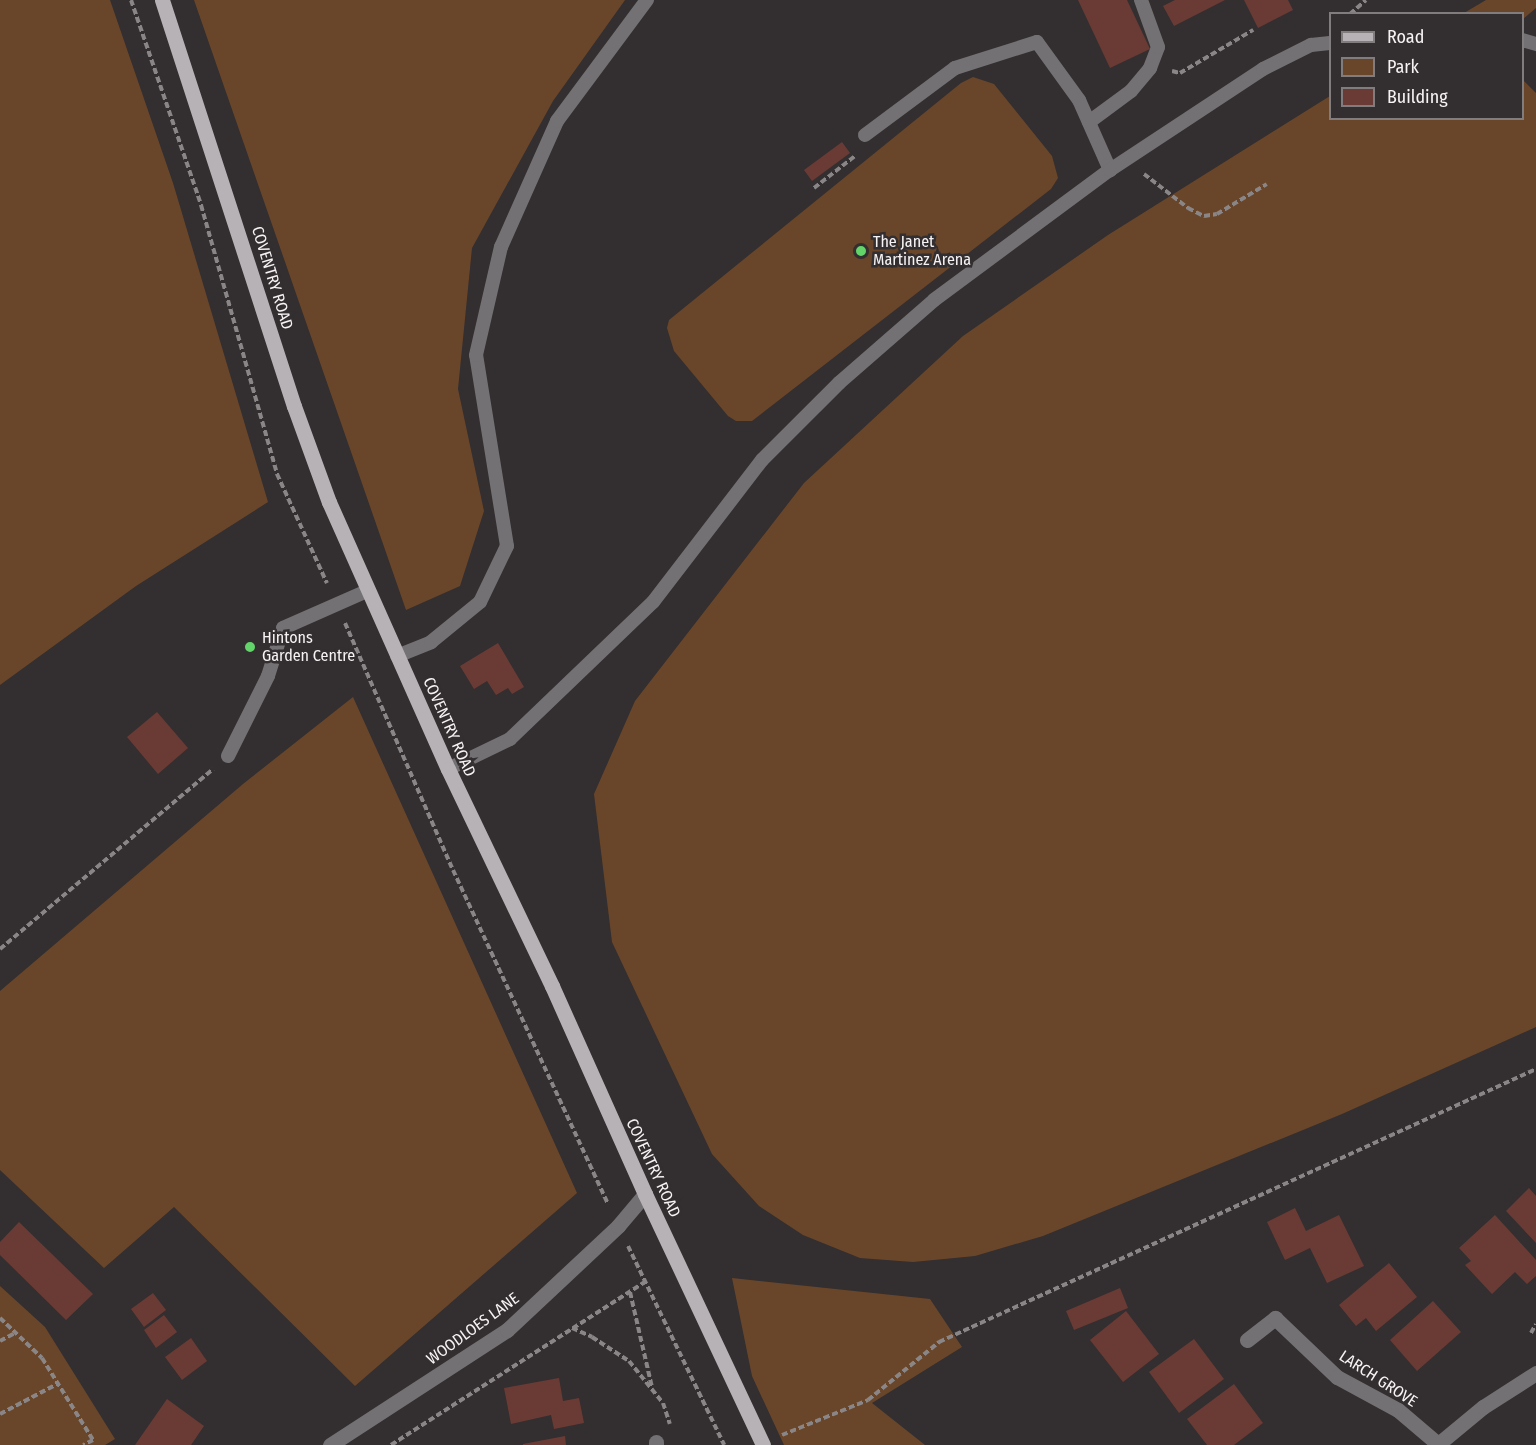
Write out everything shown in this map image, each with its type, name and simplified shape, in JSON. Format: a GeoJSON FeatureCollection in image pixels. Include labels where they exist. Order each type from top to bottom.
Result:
{"type":"FeatureCollection","features":[{"type":"Feature","properties":{"kind":"main road","name":"COVENTRY ROAD"},"geometry":{"type":"LineString","coordinates":[[162,0],[301,426],[329,502],[448,769],[552,986],[645,1194],[763,1445]]}},
{"type":"Feature","properties":{"kind":"street","name":"WOODLOES LANE"},"geometry":{"type":"LineString","coordinates":[[330,1445],[507,1330],[618,1226],[645,1194]]}},
{"type":"Feature","properties":{"kind":"street","name":"LARCH GROVE"},"geometry":{"type":"LineString","coordinates":[[1247,1340],[1275,1318],[1337,1377],[1398,1410],[1438,1444]]}},
{"type":"Feature","properties":{"kind":"street"},"geometry":{"type":"LineString","coordinates":[[1438,1444],[1483,1407],[1536,1373]]}},
{"type":"Feature","properties":{"kind":"lane"},"geometry":{"type":"LineString","coordinates":[[397,656],[431,642],[480,602],[507,546],[476,355],[501,247],[557,121],[647,0]]}},
{"type":"Feature","properties":{"kind":"lane"},"geometry":{"type":"LineString","coordinates":[[1089,122],[1131,91],[1150,68],[1158,47],[1141,0]]}},
{"type":"Feature","properties":{"kind":"lane"},"geometry":{"type":"LineString","coordinates":[[865,135],[955,68],[1037,42],[1079,100],[1110,170]]}},
{"type":"Feature","properties":{"kind":"lane"},"geometry":{"type":"LineString","coordinates":[[448,769],[510,739],[653,602],[762,460],[839,383],[934,300],[1110,170],[1263,69],[1311,45],[1329,43]]}},
{"type":"Feature","properties":{"kind":"lane"},"geometry":{"type":"LineString","coordinates":[[228,756],[268,676],[283,628],[368,591]]}},
{"type":"Feature","properties":{"kind":"path"},"geometry":{"type":"LineString","coordinates":[[1352,12],[1366,0]]}},
{"type":"Feature","properties":{"kind":"path"},"geometry":{"type":"LineString","coordinates":[[1150,68],[1180,73],[1253,30]]}},
{"type":"Feature","properties":{"kind":"path"},"geometry":{"type":"LineString","coordinates":[[814,188],[855,156]]}},
{"type":"Feature","properties":{"kind":"path"},"geometry":{"type":"LineString","coordinates":[[1122,162],[1154,180],[1188,208],[1204,216],[1217,214],[1268,184]]}},
{"type":"Feature","properties":{"kind":"path"},"geometry":{"type":"LineString","coordinates":[[0,949],[228,756]]}},
{"type":"Feature","properties":{"kind":"path"},"geometry":{"type":"LineString","coordinates":[[763,1445],[868,1400],[939,1342],[1536,1069]]}},
{"type":"Feature","properties":{"kind":"path"},"geometry":{"type":"LineString","coordinates":[[618,1226],[724,1445]]}},
{"type":"Feature","properties":{"kind":"path"},"geometry":{"type":"LineString","coordinates":[[391,1445],[646,1281]]}},
{"type":"Feature","properties":{"kind":"path"},"geometry":{"type":"LineString","coordinates":[[630,1292],[653,1389]]}},
{"type":"Feature","properties":{"kind":"path"},"geometry":{"type":"LineString","coordinates":[[0,1318],[42,1358],[59,1383],[93,1440],[83,1445]]}},
{"type":"Feature","properties":{"kind":"path"},"geometry":{"type":"LineString","coordinates":[[1531,1333],[1536,1324]]}},
{"type":"Feature","properties":{"kind":"path"},"geometry":{"type":"LineString","coordinates":[[572,1328],[592,1336],[628,1361],[653,1389],[663,1403],[671,1426],[654,1431],[656,1444]]}},
{"type":"Feature","properties":{"kind":"path"},"geometry":{"type":"LineString","coordinates":[[0,1341],[15,1333]]}},
{"type":"Feature","properties":{"kind":"path"},"geometry":{"type":"LineString","coordinates":[[0,1414],[59,1383]]}},
{"type":"Feature","properties":{"kind":"green space"},"geometry":{"type":"Polygon","coordinates":[[[0,0],[110,0],[173,183],[268,502],[136,586],[0,685],[0,0]]]}},
{"type":"Feature","properties":{"kind":"green space"},"geometry":{"type":"Polygon","coordinates":[[[194,0],[625,0],[553,101],[472,248],[458,389],[484,511],[460,586],[406,610],[194,0]]]}},
{"type":"Feature","properties":{"kind":"green space"},"geometry":{"type":"Polygon","coordinates":[[[1486,0],[1536,0],[1536,8],[1524,18],[1524,12],[1466,12],[1486,0]]]}},
{"type":"Feature","properties":{"kind":"green space","name":"The Janet Martinez Arena"},"geometry":{"type":"Polygon","coordinates":[[[973,77],[994,84],[1052,156],[1058,178],[1051,189],[752,421],[736,421],[728,416],[674,351],[667,328],[669,320],[961,83],[973,77]]]}},
{"type":"Feature","properties":{"kind":"green space"},"geometry":{"type":"Polygon","coordinates":[[[1524,81],[1536,93],[1536,1027],[1342,1114],[1043,1236],[975,1256],[913,1262],[860,1258],[803,1235],[759,1206],[712,1154],[612,942],[594,794],[635,701],[804,483],[963,336],[1108,235],[1329,97],[1329,120],[1524,120],[1524,81]]]}},
{"type":"Feature","properties":{"kind":"green space"},"geometry":{"type":"Polygon","coordinates":[[[353,697],[577,1193],[355,1386],[174,1207],[104,1268],[0,1170],[0,991],[243,784],[353,697]]]}},
{"type":"Feature","properties":{"kind":"green space"},"geometry":{"type":"Polygon","coordinates":[[[732,1278],[930,1299],[962,1347],[872,1403],[925,1445],[784,1445],[752,1376],[732,1278]]]}},
{"type":"Feature","properties":{"kind":"green space"},"geometry":{"type":"Polygon","coordinates":[[[0,1286],[45,1327],[115,1439],[105,1445],[0,1445],[0,1286]]]}},
{"type":"Feature","properties":{"kind":"building"},"geometry":{"type":"Polygon","coordinates":[[[1078,0],[1127,0],[1150,49],[1110,68],[1078,0]]]}},
{"type":"Feature","properties":{"kind":"building"},"geometry":{"type":"Polygon","coordinates":[[[1175,0],[1225,0],[1174,26],[1163,6],[1175,0]]]}},
{"type":"Feature","properties":{"kind":"building"},"geometry":{"type":"Polygon","coordinates":[[[1244,0],[1288,0],[1293,10],[1258,28],[1244,0]]]}},
{"type":"Feature","properties":{"kind":"building"},"geometry":{"type":"Polygon","coordinates":[[[842,142],[850,153],[812,181],[804,170],[842,142]]]}},
{"type":"Feature","properties":{"kind":"building"},"geometry":{"type":"Polygon","coordinates":[[[498,643],[524,687],[512,694],[508,688],[496,695],[487,681],[474,689],[460,666],[498,643]]]}},
{"type":"Feature","properties":{"kind":"building"},"geometry":{"type":"Polygon","coordinates":[[[157,712],[188,748],[158,774],[127,737],[157,712]]]}},
{"type":"Feature","properties":{"kind":"building"},"geometry":{"type":"Polygon","coordinates":[[[1529,1188],[1536,1196],[1536,1243],[1506,1211],[1529,1188]]]}},
{"type":"Feature","properties":{"kind":"building"},"geometry":{"type":"Polygon","coordinates":[[[1295,1208],[1306,1231],[1339,1215],[1364,1266],[1327,1283],[1310,1248],[1285,1260],[1267,1222],[1295,1208]]]}},
{"type":"Feature","properties":{"kind":"building"},"geometry":{"type":"Polygon","coordinates":[[[1495,1215],[1536,1260],[1536,1276],[1527,1284],[1515,1272],[1492,1294],[1465,1265],[1471,1261],[1459,1248],[1495,1215]]]}},
{"type":"Feature","properties":{"kind":"building"},"geometry":{"type":"Polygon","coordinates":[[[19,1222],[93,1294],[66,1320],[0,1255],[0,1242],[19,1222]]]}},
{"type":"Feature","properties":{"kind":"building"},"geometry":{"type":"Polygon","coordinates":[[[1389,1263],[1417,1297],[1376,1331],[1366,1318],[1356,1326],[1339,1305],[1389,1263]]]}},
{"type":"Feature","properties":{"kind":"building"},"geometry":{"type":"Polygon","coordinates":[[[1120,1288],[1128,1308],[1074,1330],[1066,1311],[1120,1288]]]}},
{"type":"Feature","properties":{"kind":"building"},"geometry":{"type":"Polygon","coordinates":[[[153,1293],[166,1310],[144,1327],[131,1309],[153,1293]]]}},
{"type":"Feature","properties":{"kind":"building"},"geometry":{"type":"Polygon","coordinates":[[[1433,1301],[1461,1332],[1417,1371],[1390,1340],[1433,1301]]]}},
{"type":"Feature","properties":{"kind":"building"},"geometry":{"type":"Polygon","coordinates":[[[1126,1311],[1159,1354],[1123,1382],[1090,1340],[1126,1311]]]}},
{"type":"Feature","properties":{"kind":"building"},"geometry":{"type":"Polygon","coordinates":[[[164,1315],[177,1332],[156,1348],[144,1330],[164,1315]]]}},
{"type":"Feature","properties":{"kind":"building"},"geometry":{"type":"Polygon","coordinates":[[[191,1338],[207,1361],[182,1380],[165,1357],[191,1338]]]}},
{"type":"Feature","properties":{"kind":"building"},"geometry":{"type":"Polygon","coordinates":[[[1194,1339],[1224,1379],[1179,1413],[1149,1372],[1194,1339]]]}},
{"type":"Feature","properties":{"kind":"building"},"geometry":{"type":"Polygon","coordinates":[[[559,1378],[563,1401],[579,1398],[584,1423],[554,1429],[551,1415],[511,1424],[504,1388],[559,1378]]]}},
{"type":"Feature","properties":{"kind":"building"},"geometry":{"type":"Polygon","coordinates":[[[1234,1384],[1263,1423],[1234,1445],[1207,1445],[1187,1419],[1234,1384]]]}},
{"type":"Feature","properties":{"kind":"building"},"geometry":{"type":"Polygon","coordinates":[[[167,1399],[204,1426],[191,1445],[135,1445],[167,1399]]]}},
{"type":"Feature","properties":{"kind":"building"},"geometry":{"type":"Polygon","coordinates":[[[565,1436],[566,1445],[523,1445],[523,1444],[565,1436]]]}},
{"type":"Feature","properties":{"kind":"place","name":"The Janet Martinez Arena"},"geometry":{"type":"Point","coordinates":[861,251]}},
{"type":"Feature","properties":{"kind":"place","name":"Hintons Garden Centre"},"geometry":{"type":"Point","coordinates":[250,647]}}]}
